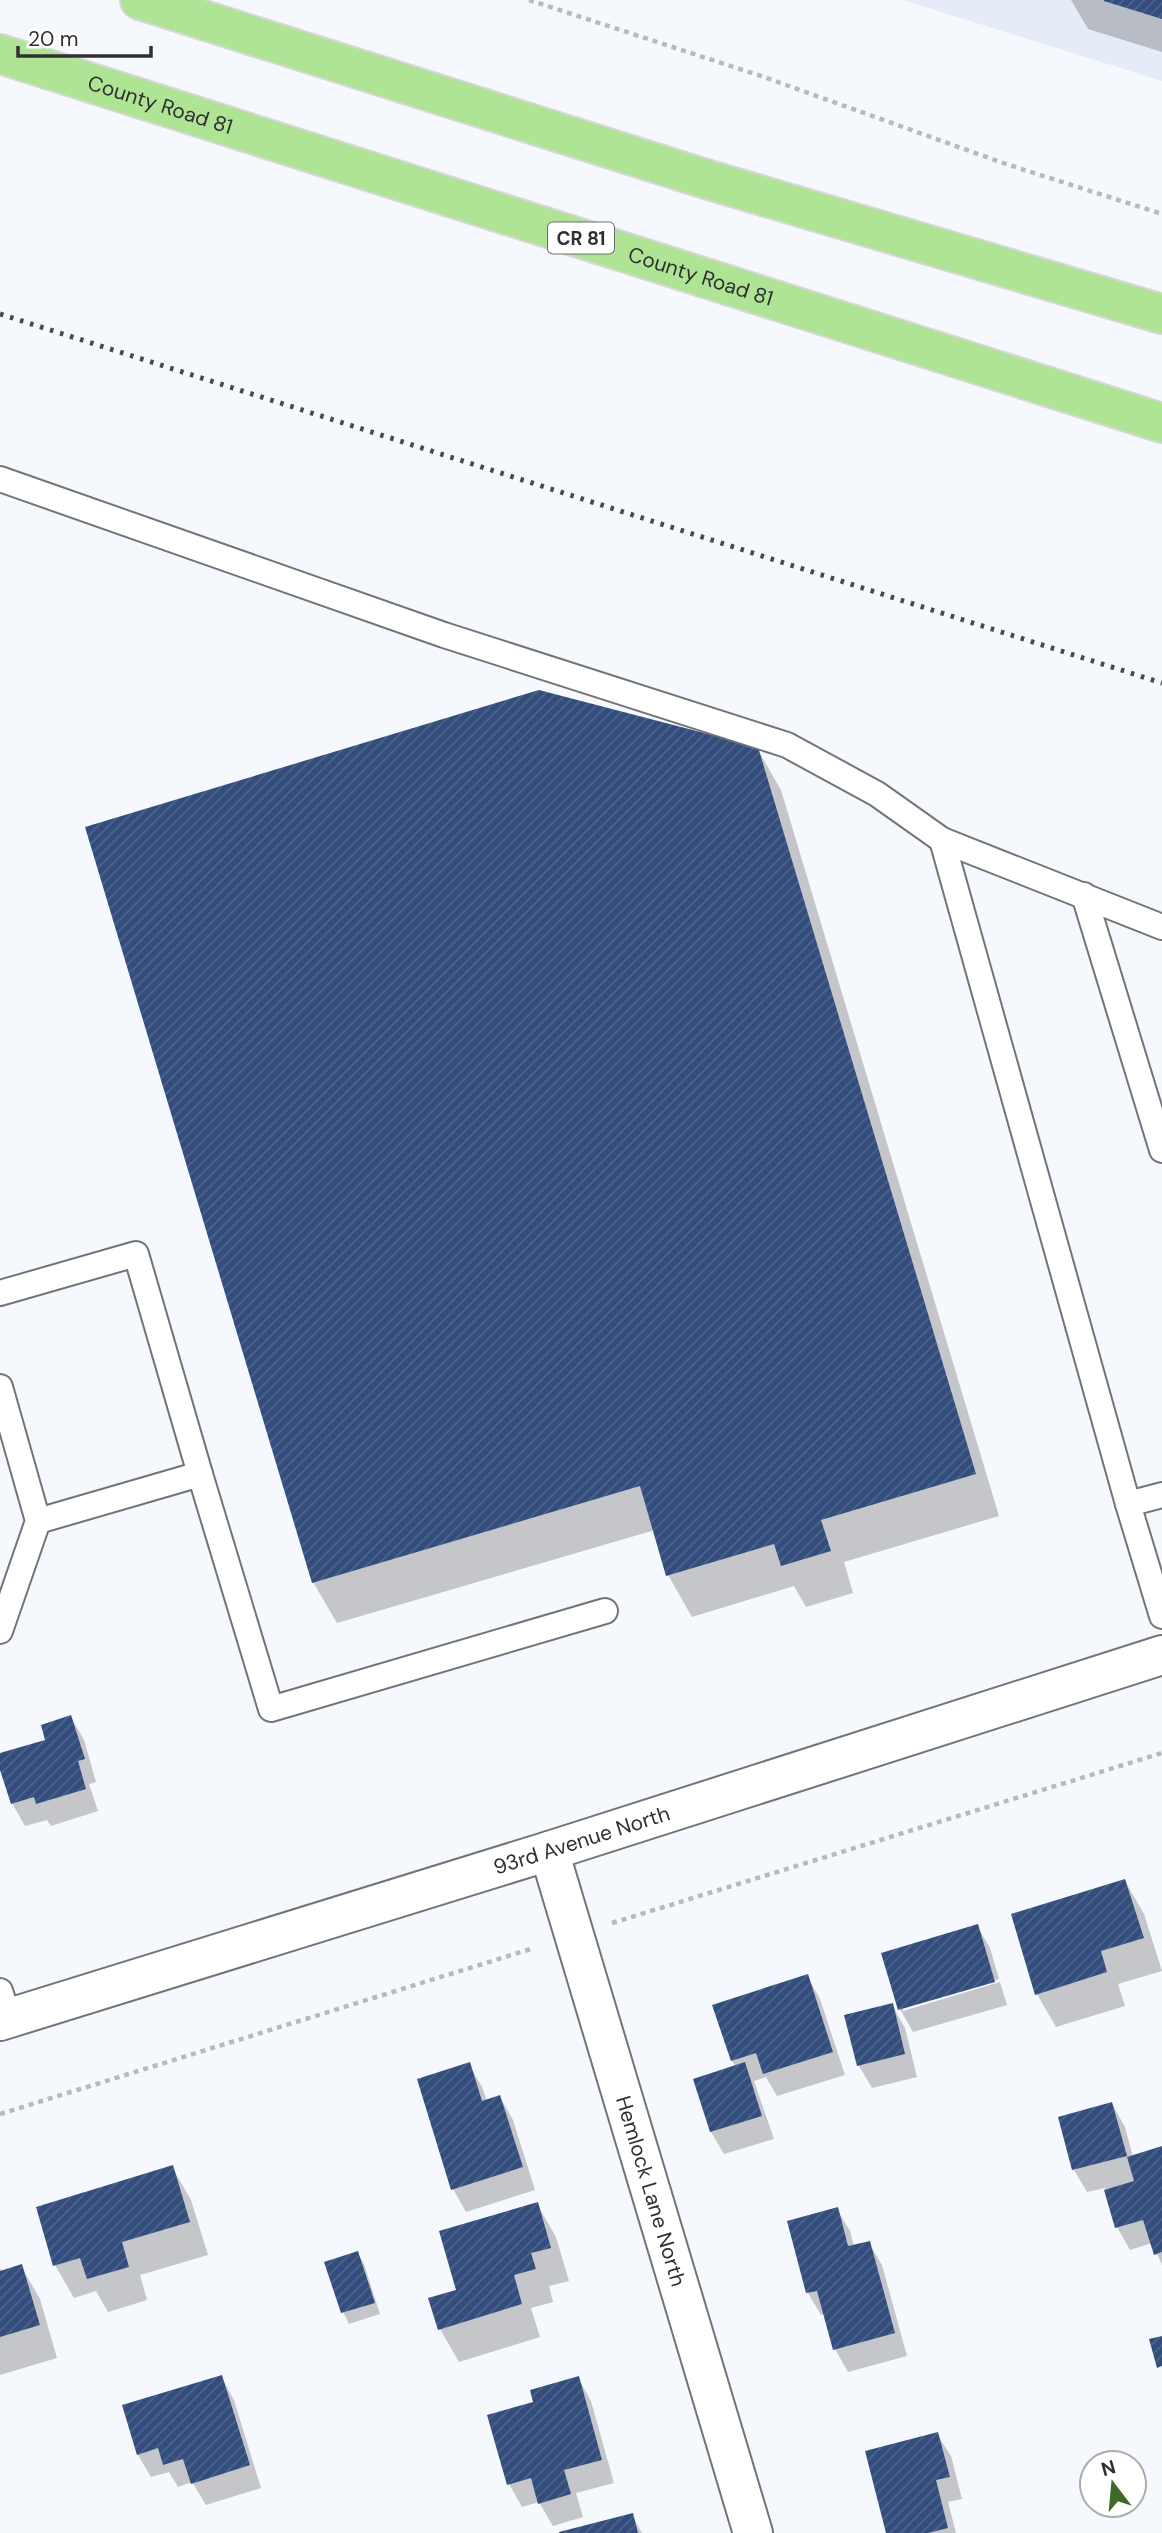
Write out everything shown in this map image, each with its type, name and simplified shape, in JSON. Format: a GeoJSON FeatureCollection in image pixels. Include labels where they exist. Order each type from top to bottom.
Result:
{"type":"FeatureCollection","features":[{"type":"Feature","properties":{"kind":"highway"},"geometry":{"type":"LineString","coordinates":[[140,0],[709,180],[1162,313]]}},
{"type":"Feature","properties":{"kind":"highway","name":"County Road 81"},"geometry":{"type":"LineString","coordinates":[[0,54],[1162,423]]}},
{"type":"Feature","properties":{"kind":"street","name":"93rd Avenue North"},"geometry":{"type":"LineString","coordinates":[[3,2010],[549,1850],[1162,1655]]}},
{"type":"Feature","properties":{"kind":"street","name":"Hemlock Lane North"},"geometry":{"type":"LineString","coordinates":[[549,1850],[753,2533]]}},
{"type":"Feature","properties":{"kind":"lane"},"geometry":{"type":"LineString","coordinates":[[0,479],[444,635],[787,745],[877,794],[942,840],[1162,927]]}},
{"type":"Feature","properties":{"kind":"lane"},"geometry":{"type":"LineString","coordinates":[[942,840],[1128,1504],[1162,1616]]}},
{"type":"Feature","properties":{"kind":"lane"},"geometry":{"type":"LineString","coordinates":[[1084,894],[1162,1150]]}},
{"type":"Feature","properties":{"kind":"lane"},"geometry":{"type":"LineString","coordinates":[[0,1293],[136,1254],[271,1709],[605,1611]]}},
{"type":"Feature","properties":{"kind":"lane"},"geometry":{"type":"LineString","coordinates":[[0,1387],[38,1521],[0,1631]]}},
{"type":"Feature","properties":{"kind":"lane"},"geometry":{"type":"LineString","coordinates":[[38,1521],[200,1474]]}},
{"type":"Feature","properties":{"kind":"lane"},"geometry":{"type":"LineString","coordinates":[[1128,1504],[1162,1495]]}},
{"type":"Feature","properties":{"kind":"path"},"geometry":{"type":"LineString","coordinates":[[528,0],[749,72],[1006,164],[1162,214]]}},
{"type":"Feature","properties":{"kind":"shaded area"},"geometry":{"type":"Polygon","coordinates":[[[903,0],[1162,0],[1162,81],[903,0]]]}},
{"type":"Feature","properties":{"kind":"building"},"geometry":{"type":"Polygon","coordinates":[[[1104,0],[1162,0],[1162,19],[1104,1],[1104,0]]]}},
{"type":"Feature","properties":{"kind":"building"},"geometry":{"type":"Polygon","coordinates":[[[539,690],[758,747],[976,1474],[821,1520],[831,1551],[781,1566],[774,1544],[666,1576],[640,1486],[312,1583],[85,827],[539,690]]]}},
{"type":"Feature","properties":{"kind":"building"},"geometry":{"type":"Polygon","coordinates":[[[71,1715],[85,1759],[78,1761],[86,1789],[36,1804],[34,1797],[11,1804],[0,1770],[0,1753],[45,1740],[41,1725],[71,1715]]]}},
{"type":"Feature","properties":{"kind":"building"},"geometry":{"type":"Polygon","coordinates":[[[1125,1879],[1144,1938],[1101,1951],[1107,1972],[1035,1995],[1011,1914],[1125,1879]]]}},
{"type":"Feature","properties":{"kind":"building"},"geometry":{"type":"Polygon","coordinates":[[[978,1924],[995,1982],[898,2010],[881,1953],[978,1924]]]}},
{"type":"Feature","properties":{"kind":"building"},"geometry":{"type":"Polygon","coordinates":[[[808,1974],[833,2052],[763,2074],[756,2053],[731,2061],[712,2005],[808,1974]]]}},
{"type":"Feature","properties":{"kind":"building"},"geometry":{"type":"Polygon","coordinates":[[[893,2003],[905,2054],[857,2066],[844,2015],[893,2003]]]}},
{"type":"Feature","properties":{"kind":"building"},"geometry":{"type":"Polygon","coordinates":[[[470,2062],[482,2101],[500,2095],[523,2167],[451,2190],[417,2079],[470,2062]]]}},
{"type":"Feature","properties":{"kind":"building"},"geometry":{"type":"Polygon","coordinates":[[[745,2062],[762,2116],[710,2132],[693,2079],[745,2062]]]}},
{"type":"Feature","properties":{"kind":"building"},"geometry":{"type":"Polygon","coordinates":[[[1112,2102],[1127,2156],[1072,2170],[1058,2117],[1112,2102]]]}},
{"type":"Feature","properties":{"kind":"building"},"geometry":{"type":"Polygon","coordinates":[[[1162,2146],[1162,2252],[1154,2255],[1143,2220],[1115,2228],[1104,2190],[1134,2181],[1127,2157],[1162,2146]]]}},
{"type":"Feature","properties":{"kind":"building"},"geometry":{"type":"Polygon","coordinates":[[[173,2165],[190,2222],[122,2242],[129,2267],[87,2279],[80,2258],[53,2266],[36,2207],[173,2165]]]}},
{"type":"Feature","properties":{"kind":"building"},"geometry":{"type":"Polygon","coordinates":[[[538,2202],[551,2248],[531,2253],[536,2269],[514,2275],[522,2304],[438,2330],[428,2298],[456,2290],[439,2231],[538,2202]]]}},
{"type":"Feature","properties":{"kind":"building"},"geometry":{"type":"Polygon","coordinates":[[[838,2207],[848,2246],[870,2241],[895,2333],[833,2350],[817,2291],[806,2293],[787,2221],[838,2207]]]}},
{"type":"Feature","properties":{"kind":"building"},"geometry":{"type":"Polygon","coordinates":[[[358,2251],[375,2303],[341,2313],[324,2262],[358,2251]]]}},
{"type":"Feature","properties":{"kind":"building"},"geometry":{"type":"Polygon","coordinates":[[[22,2264],[40,2325],[0,2337],[0,2271],[22,2264]]]}},
{"type":"Feature","properties":{"kind":"building"},"geometry":{"type":"Polygon","coordinates":[[[1162,2336],[1162,2366],[1157,2368],[1149,2339],[1162,2336]]]}},
{"type":"Feature","properties":{"kind":"building"},"geometry":{"type":"Polygon","coordinates":[[[222,2375],[250,2465],[191,2484],[183,2459],[163,2465],[158,2448],[137,2455],[122,2405],[222,2375]]]}},
{"type":"Feature","properties":{"kind":"building"},"geometry":{"type":"Polygon","coordinates":[[[579,2376],[602,2460],[564,2470],[571,2494],[538,2504],[531,2478],[507,2485],[487,2415],[533,2402],[530,2390],[579,2376]]]}},
{"type":"Feature","properties":{"kind":"building"},"geometry":{"type":"Polygon","coordinates":[[[938,2432],[950,2477],[936,2480],[948,2528],[928,2533],[886,2533],[865,2451],[938,2432]]]}},
{"type":"Feature","properties":{"kind":"building"},"geometry":{"type":"Polygon","coordinates":[[[633,2513],[638,2533],[559,2533],[559,2532],[633,2513]]]}},
{"type":"Feature","properties":{"kind":"railway"},"geometry":{"type":"LineString","coordinates":[[0,314],[1162,683]]}}]}
